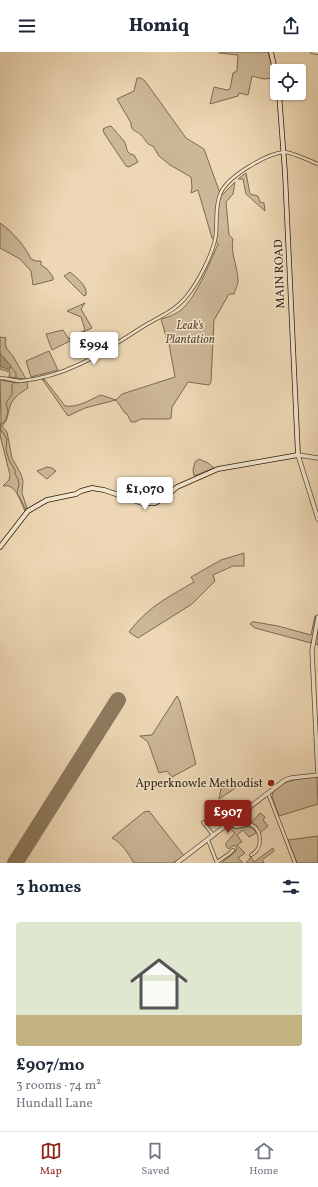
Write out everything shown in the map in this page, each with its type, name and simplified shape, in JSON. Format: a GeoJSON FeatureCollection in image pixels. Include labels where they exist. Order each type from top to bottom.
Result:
{"type":"FeatureCollection","features":[{"type":"Feature","properties":{"kind":"main road"},"geometry":{"type":"LineString","coordinates":[[271,52],[274,64]]}},
{"type":"Feature","properties":{"kind":"main road","name":"MAIN ROAD"},"geometry":{"type":"LineString","coordinates":[[279,100],[298,455]]}},
{"type":"Feature","properties":{"kind":"main road"},"geometry":{"type":"LineString","coordinates":[[0,547],[28,511],[47,500],[76,494],[92,488],[104,490],[142,502],[155,503],[164,498],[177,487],[218,469],[298,455]]}},
{"type":"Feature","properties":{"kind":"street"},"geometry":{"type":"LineString","coordinates":[[312,52],[318,53]]}},
{"type":"Feature","properties":{"kind":"street"},"geometry":{"type":"LineString","coordinates":[[0,378],[16,380],[56,374],[82,364],[116,345],[177,306],[187,296],[197,280],[214,244],[218,202],[222,192],[234,177],[264,159],[283,152],[318,164]]}},
{"type":"Feature","properties":{"kind":"street"},"geometry":{"type":"LineString","coordinates":[[318,458],[298,455],[318,519]]}},
{"type":"Feature","properties":{"kind":"street"},"geometry":{"type":"LineString","coordinates":[[177,863],[289,778],[318,775],[312,651],[318,617]]}},
{"type":"Feature","properties":{"kind":"street"},"geometry":{"type":"LineString","coordinates":[[268,793],[294,863]]}},
{"type":"Feature","properties":{"kind":"street"},"geometry":{"type":"LineString","coordinates":[[226,812],[231,822],[236,827],[250,824],[256,828],[260,836],[260,842],[259,848],[252,854]]}},
{"type":"Feature","properties":{"kind":"street"},"geometry":{"type":"LineString","coordinates":[[203,822],[214,836]]}},
{"type":"Feature","properties":{"kind":"street"},"geometry":{"type":"LineString","coordinates":[[208,840],[217,863],[233,850]]}},
{"type":"Feature","properties":{"kind":"green space"},"geometry":{"type":"Polygon","coordinates":[[[268,52],[271,64],[270,64],[270,78],[264,79],[252,76],[248,95],[239,93],[238,96],[210,104],[214,87],[227,90],[230,89],[233,73],[237,71],[238,55],[219,53],[268,52]]]}},
{"type":"Feature","properties":{"kind":"green space","name":"Leak's Plantation"},"geometry":{"type":"Polygon","coordinates":[[[137,78],[141,78],[145,81],[186,138],[204,149],[221,196],[235,182],[233,194],[226,202],[229,235],[233,239],[233,255],[237,270],[238,284],[234,294],[229,294],[214,320],[211,382],[209,385],[188,382],[172,407],[170,419],[141,419],[131,422],[127,414],[116,400],[122,394],[175,377],[169,344],[161,319],[176,313],[187,304],[197,289],[218,244],[212,238],[198,190],[191,193],[191,177],[170,165],[159,156],[153,146],[148,144],[141,135],[133,129],[117,99],[134,91],[137,78]]]}},
{"type":"Feature","properties":{"kind":"green space"},"geometry":{"type":"Polygon","coordinates":[[[111,126],[124,141],[128,152],[134,155],[138,162],[129,167],[126,166],[104,133],[103,129],[111,126]]]}},
{"type":"Feature","properties":{"kind":"green space"},"geometry":{"type":"Polygon","coordinates":[[[246,173],[250,194],[258,196],[260,202],[264,203],[265,211],[246,194],[243,179],[238,179],[246,173]]]}},
{"type":"Feature","properties":{"kind":"green space"},"geometry":{"type":"Polygon","coordinates":[[[0,223],[18,239],[31,259],[41,261],[41,265],[47,269],[53,277],[53,280],[33,285],[31,271],[20,259],[0,248],[0,223]]]}},
{"type":"Feature","properties":{"kind":"green space"},"geometry":{"type":"Polygon","coordinates":[[[70,272],[84,285],[86,295],[84,296],[64,276],[70,272]]]}},
{"type":"Feature","properties":{"kind":"green space"},"geometry":{"type":"Polygon","coordinates":[[[85,303],[81,309],[92,328],[83,332],[91,349],[87,351],[85,349],[76,354],[70,341],[52,350],[46,334],[63,330],[69,339],[85,330],[81,317],[67,311],[85,303]]]}},
{"type":"Feature","properties":{"kind":"green space"},"geometry":{"type":"Polygon","coordinates":[[[0,337],[6,338],[5,344],[7,349],[13,356],[26,379],[9,377],[10,372],[0,369],[0,337]]]}},
{"type":"Feature","properties":{"kind":"green space"},"geometry":{"type":"Polygon","coordinates":[[[49,351],[58,370],[31,377],[26,361],[49,351]]]}},
{"type":"Feature","properties":{"kind":"green space"},"geometry":{"type":"Polygon","coordinates":[[[42,379],[45,380],[65,406],[79,405],[101,395],[116,400],[85,408],[68,416],[42,379]]]}},
{"type":"Feature","properties":{"kind":"green space"},"geometry":{"type":"Polygon","coordinates":[[[0,380],[18,383],[27,381],[28,388],[13,400],[7,419],[2,426],[7,432],[12,458],[21,474],[23,481],[22,493],[27,508],[25,511],[14,490],[11,487],[3,486],[9,480],[10,475],[0,435],[0,380]]]}},
{"type":"Feature","properties":{"kind":"green space"},"geometry":{"type":"Polygon","coordinates":[[[199,459],[208,463],[214,468],[194,476],[193,470],[195,462],[199,459]]]}},
{"type":"Feature","properties":{"kind":"green space"},"geometry":{"type":"Polygon","coordinates":[[[47,467],[56,471],[47,479],[37,471],[47,467]]]}},
{"type":"Feature","properties":{"kind":"green space"},"geometry":{"type":"Polygon","coordinates":[[[244,553],[244,566],[233,566],[213,575],[215,581],[192,604],[138,638],[129,632],[151,609],[194,582],[191,577],[221,560],[244,553]]]}},
{"type":"Feature","properties":{"kind":"green space"},"geometry":{"type":"Polygon","coordinates":[[[315,616],[314,628],[318,630],[318,645],[311,641],[311,643],[255,628],[250,624],[255,622],[278,626],[311,635],[315,616]]]}},
{"type":"Feature","properties":{"kind":"green space"},"geometry":{"type":"Polygon","coordinates":[[[177,696],[180,702],[196,764],[172,777],[167,771],[159,773],[148,742],[140,736],[152,735],[177,696]]]}},
{"type":"Feature","properties":{"kind":"green space"},"geometry":{"type":"Polygon","coordinates":[[[317,777],[318,804],[279,816],[272,797],[274,791],[284,783],[290,781],[317,777]]]}},
{"type":"Feature","properties":{"kind":"green space"},"geometry":{"type":"Polygon","coordinates":[[[233,780],[237,787],[219,799],[221,788],[233,780]]]}},
{"type":"Feature","properties":{"kind":"green space"},"geometry":{"type":"Polygon","coordinates":[[[149,811],[184,856],[173,863],[134,863],[122,845],[112,838],[144,812],[149,811]]]}},
{"type":"Feature","properties":{"kind":"green space"},"geometry":{"type":"Polygon","coordinates":[[[260,813],[265,817],[263,820],[268,826],[260,833],[257,826],[251,823],[260,813]]]}},
{"type":"Feature","properties":{"kind":"green space"},"geometry":{"type":"Polygon","coordinates":[[[248,826],[254,829],[256,833],[249,837],[243,830],[237,835],[242,842],[237,845],[245,853],[238,858],[243,863],[221,863],[235,852],[237,848],[235,845],[229,849],[226,846],[226,843],[235,833],[230,829],[248,826]]]}},
{"type":"Feature","properties":{"kind":"green space"},"geometry":{"type":"Polygon","coordinates":[[[318,836],[318,863],[297,863],[288,840],[318,836]]]}},
{"type":"Feature","properties":{"kind":"green space"},"geometry":{"type":"Polygon","coordinates":[[[273,848],[274,851],[262,860],[264,863],[246,863],[251,857],[254,862],[273,848]]]}},
{"type":"Feature","properties":{"kind":"shaded area"},"geometry":{"type":"Polygon","coordinates":[[[0,353],[11,366],[9,370],[0,366],[0,353]]]}},
{"type":"Feature","properties":{"kind":"waterway"},"geometry":{"type":"LineString","coordinates":[[0,425],[6,420],[8,412],[6,403],[12,394],[12,385],[16,381],[16,373],[11,367]]}},
{"type":"Feature","properties":{"kind":"waterway"},"geometry":{"type":"LineString","coordinates":[[0,428],[7,439],[6,450],[18,479],[19,485],[17,493],[26,510]]}},
{"type":"Feature","properties":{"kind":"runway"},"geometry":{"type":"LineString","coordinates":[[15,863],[118,700]]}},
{"type":"Feature","properties":{"kind":"place","name":"Apperknowle Methodist"},"geometry":{"type":"Point","coordinates":[271,783]}}]}
